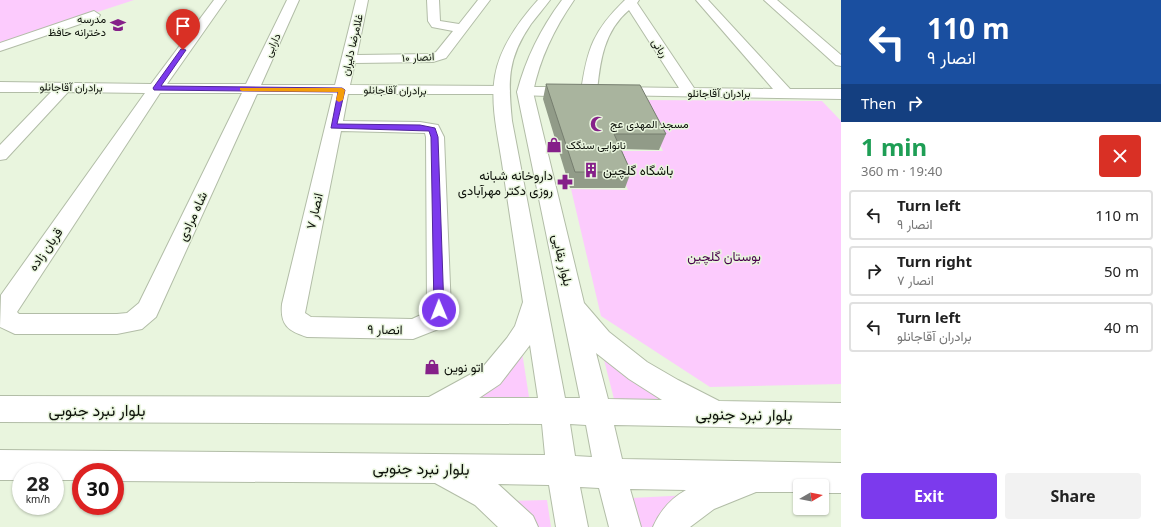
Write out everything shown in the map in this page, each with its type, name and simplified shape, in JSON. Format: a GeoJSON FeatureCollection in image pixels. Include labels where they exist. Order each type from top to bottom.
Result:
{"type":"FeatureCollection","features":[{"type":"Feature","properties":{"kind":"street"},"geometry":{"type":"LineString","coordinates":[[156,88],[220,0]]}},
{"type":"Feature","properties":{"kind":"street","name":"دارابی"},"geometry":{"type":"LineString","coordinates":[[251,89],[293,0]]}},
{"type":"Feature","properties":{"kind":"street","name":"غلامرضا دلیران"},"geometry":{"type":"LineString","coordinates":[[342,90],[362,0]]}},
{"type":"Feature","properties":{"kind":"street"},"geometry":{"type":"LineString","coordinates":[[433,0],[434,21],[436,24],[440,26],[461,28]]}},
{"type":"Feature","properties":{"kind":"street","name":"انصار ۱۰"},"geometry":{"type":"LineString","coordinates":[[349,59],[433,58],[441,55],[484,0]]}},
{"type":"Feature","properties":{"kind":"street"},"geometry":{"type":"LineString","coordinates":[[544,0],[529,17],[516,38],[503,71],[502,91],[504,120],[536,298],[572,527]]}},
{"type":"Feature","properties":{"kind":"street","name":"بلوار بقایی"},"geometry":{"type":"LineString","coordinates":[[568,0],[551,22],[539,46],[528,76],[525,92],[611,474],[625,527]]}},
{"type":"Feature","properties":{"kind":"street"},"geometry":{"type":"LineString","coordinates":[[702,0],[786,94]]}},
{"type":"Feature","properties":{"kind":"street"},"geometry":{"type":"LineString","coordinates":[[770,0],[841,62]]}},
{"type":"Feature","properties":{"kind":"street"},"geometry":{"type":"LineString","coordinates":[[589,92],[592,59],[603,32],[619,11],[631,1]]}},
{"type":"Feature","properties":{"kind":"street","name":"ربانی"},"geometry":{"type":"LineString","coordinates":[[631,1],[690,93]]}},
{"type":"Feature","properties":{"kind":"street"},"geometry":{"type":"LineString","coordinates":[[0,47],[94,15]]}},
{"type":"Feature","properties":{"kind":"street","name":"برادران آقاجانلو"},"geometry":{"type":"LineString","coordinates":[[0,87],[841,94]]}},
{"type":"Feature","properties":{"kind":"street"},"geometry":{"type":"LineString","coordinates":[[0,155],[64,87]]}},
{"type":"Feature","properties":{"kind":"street","name":"قربان زاده"},"geometry":{"type":"LineString","coordinates":[[117,324],[15,324],[3,316],[9,302],[156,88]]}},
{"type":"Feature","properties":{"kind":"street","name":"شاه مرادی"},"geometry":{"type":"LineString","coordinates":[[117,324],[133,322],[148,310],[251,89]]}},
{"type":"Feature","properties":{"kind":"street","name":"انصار ۷"},"geometry":{"type":"LineString","coordinates":[[307,327],[293,317],[294,304],[342,90]]}},
{"type":"Feature","properties":{"kind":"street","name":"انصار ۹"},"geometry":{"type":"LineString","coordinates":[[307,327],[413,329],[432,321],[439,310],[435,137],[432,129],[420,127],[334,126]]}},
{"type":"Feature","properties":{"kind":"street"},"geometry":{"type":"LineString","coordinates":[[430,411],[492,376],[504,363],[526,330],[536,298]]}},
{"type":"Feature","properties":{"kind":"street"},"geometry":{"type":"LineString","coordinates":[[572,302],[599,339],[616,355],[688,400],[716,414]]}},
{"type":"Feature","properties":{"kind":"street","name":"بلوار نبرد جنوبی"},"geometry":{"type":"LineString","coordinates":[[0,409],[597,411],[841,416]]}},
{"type":"Feature","properties":{"kind":"street","name":"بلوار نبرد جنوبی"},"geometry":{"type":"LineString","coordinates":[[0,465],[436,468],[562,470],[611,474],[841,478]]}},
{"type":"Feature","properties":{"kind":"street"},"geometry":{"type":"LineString","coordinates":[[436,468],[466,482],[486,494],[522,527]]}},
{"type":"Feature","properties":{"kind":"street"},"geometry":{"type":"LineString","coordinates":[[669,527],[688,506],[713,493],[764,477]]}},
{"type":"Feature","properties":{"kind":"green space"},"geometry":{"type":"Polygon","coordinates":[[[0,0],[134,0],[0,44],[0,0]]]}},
{"type":"Feature","properties":{"kind":"green space","name":"بوستان گلچین"},"geometry":{"type":"Polygon","coordinates":[[[637,100],[822,101],[841,121],[841,384],[710,387],[601,316],[571,189],[628,190],[612,151],[663,151],[637,100]]]}},
{"type":"Feature","properties":{"kind":"green space"},"geometry":{"type":"Polygon","coordinates":[[[522,352],[529,397],[470,398],[522,352]]]}},
{"type":"Feature","properties":{"kind":"green space"},"geometry":{"type":"Polygon","coordinates":[[[602,352],[670,399],[614,399],[602,352]]]}},
{"type":"Feature","properties":{"kind":"green space"},"geometry":{"type":"Polygon","coordinates":[[[690,495],[657,519],[652,527],[639,527],[632,498],[690,495]]]}},
{"type":"Feature","properties":{"kind":"green space"},"geometry":{"type":"Polygon","coordinates":[[[547,500],[551,527],[538,527],[527,512],[506,501],[547,500]]]}},
{"type":"Feature","properties":{"kind":"building"},"geometry":{"type":"Polygon","coordinates":[[[546,84],[640,85],[666,134],[614,134],[631,172],[575,172],[546,84]]]}},
{"type":"Feature","properties":{"kind":"slow traffic"},"geometry":{"type":"LineString","coordinates":[[242,89],[342,90],[339,100]]}},
{"type":"Feature","properties":{"kind":"place","name":"مدرسه دخترانه حافظ"},"geometry":{"type":"Point","coordinates":[118,25]}},
{"type":"Feature","properties":{"kind":"place","name":"مسجد المهدی عج"},"geometry":{"type":"Point","coordinates":[598,124]}},
{"type":"Feature","properties":{"kind":"place","name":"نانوایی سنگک"},"geometry":{"type":"Point","coordinates":[554,145]}},
{"type":"Feature","properties":{"kind":"place","name":"باشگاه گلچین"},"geometry":{"type":"Point","coordinates":[591,170]}},
{"type":"Feature","properties":{"kind":"place","name":"داروخانه شبانه روزی دکتر مهرآبادی"},"geometry":{"type":"Point","coordinates":[565,182]}},
{"type":"Feature","properties":{"kind":"place","name":"اتو نوین"},"geometry":{"type":"Point","coordinates":[432,367]}},
{"type":"Feature","properties":{"kind":"route"},"geometry":{"type":"LineString","coordinates":[[183,50],[156,88],[342,90],[334,126],[420,127],[432,129],[435,137],[439,310]]}}]}
